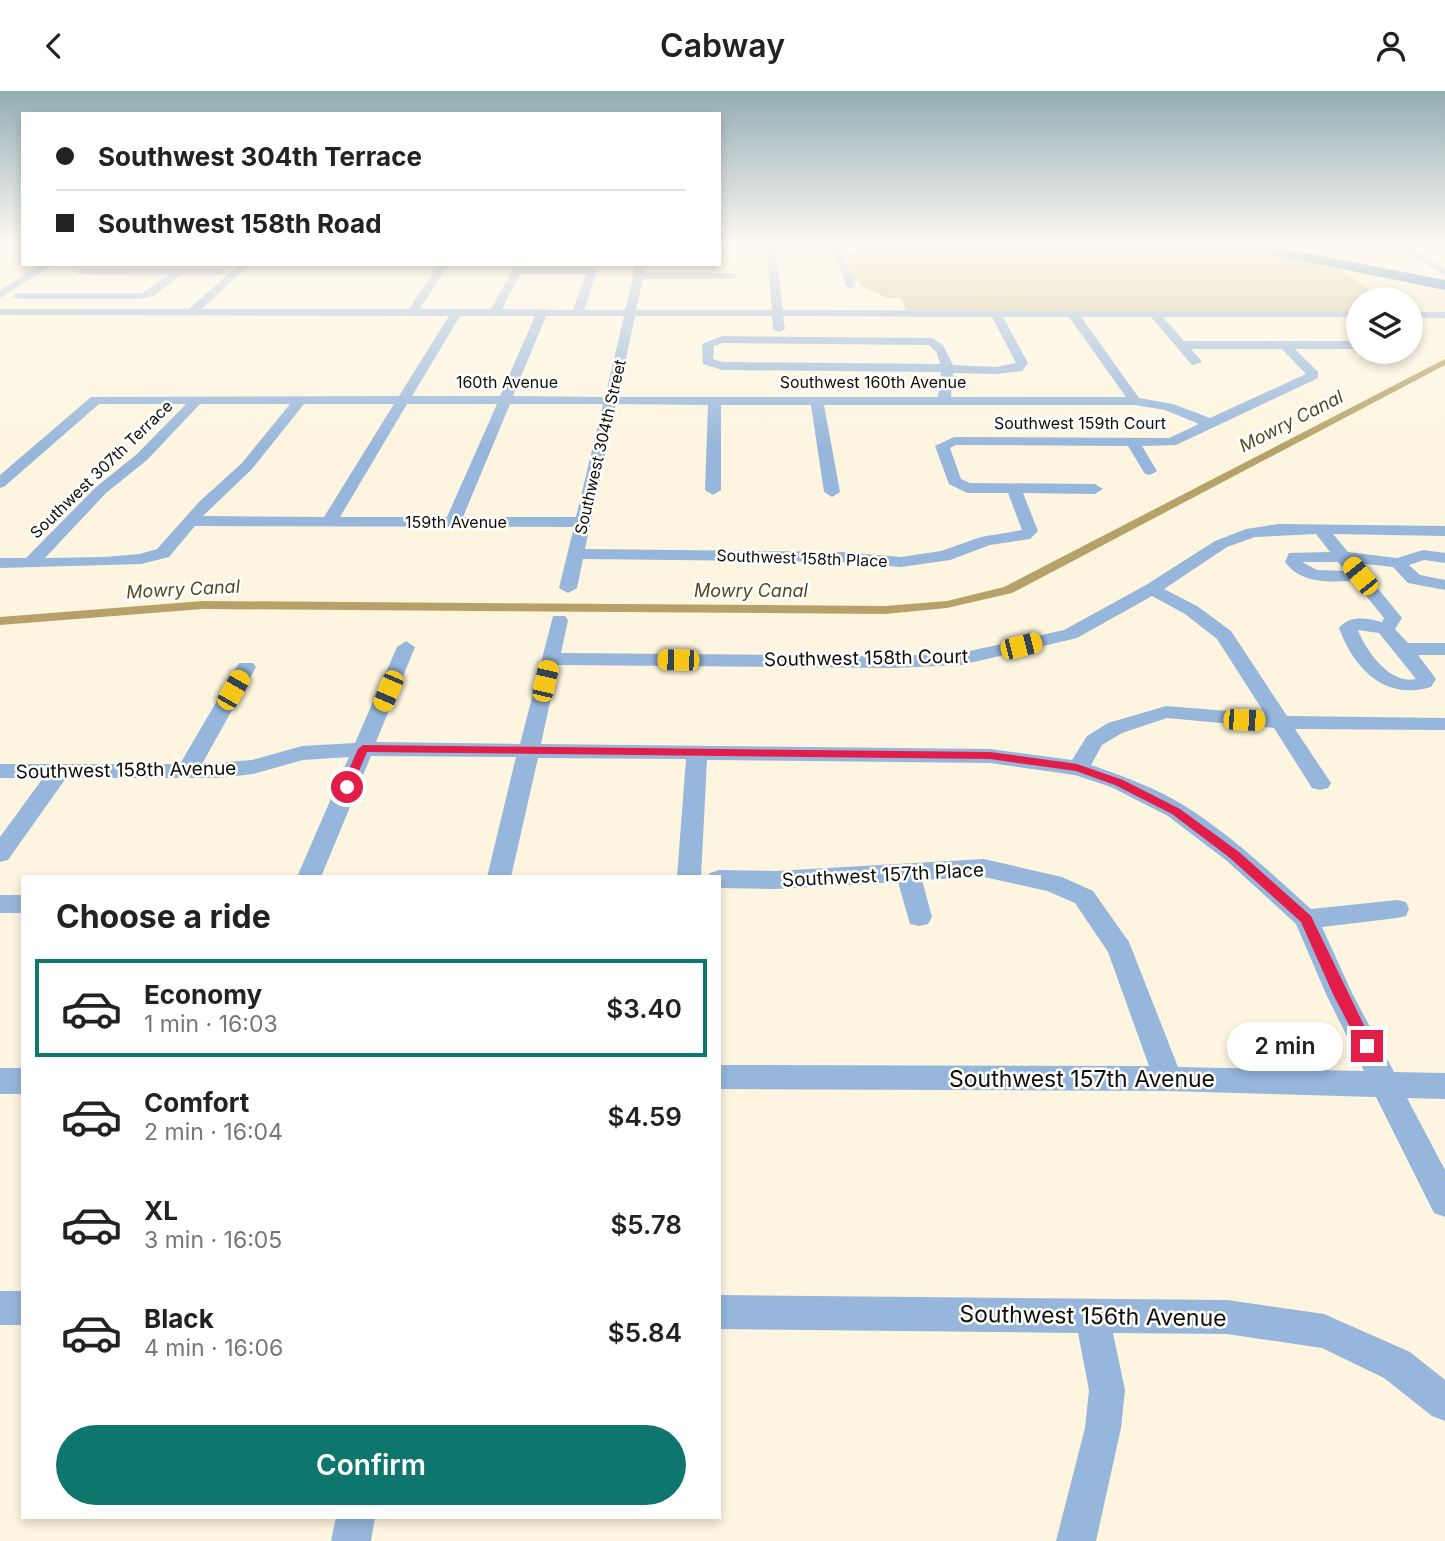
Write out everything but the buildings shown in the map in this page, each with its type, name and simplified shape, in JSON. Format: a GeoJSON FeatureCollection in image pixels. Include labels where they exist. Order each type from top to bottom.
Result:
{"type":"FeatureCollection","features":[{"type":"Feature","properties":{"kind":"street"},"geometry":{"type":"LineString","coordinates":[[329,522],[456,314]]}},
{"type":"Feature","properties":{"kind":"street"},"geometry":{"type":"LineString","coordinates":[[453,522],[542,314]]}},
{"type":"Feature","properties":{"kind":"street","name":"Southwest 304th Street"},"geometry":{"type":"LineString","coordinates":[[568,588],[630,314]]}},
{"type":"Feature","properties":{"kind":"street"},"geometry":{"type":"LineString","coordinates":[[778,314],[780,339]]}},
{"type":"Feature","properties":{"kind":"street"},"geometry":{"type":"LineString","coordinates":[[923,314],[1346,314]]}},
{"type":"Feature","properties":{"kind":"street"},"geometry":{"type":"LineString","coordinates":[[944,400],[949,374],[947,368],[937,345],[932,342],[780,339],[712,341],[708,344],[707,361],[712,364],[947,368],[1018,368],[1022,363],[996,314]]}},
{"type":"Feature","properties":{"kind":"street"},"geometry":{"type":"LineString","coordinates":[[1073,314],[1135,401]]}},
{"type":"Feature","properties":{"kind":"street"},"geometry":{"type":"LineString","coordinates":[[1154,314],[1196,362]]}},
{"type":"Feature","properties":{"kind":"street"},"geometry":{"type":"LineString","coordinates":[[1423,315],[1445,315]]}},
{"type":"Feature","properties":{"kind":"street"},"geometry":{"type":"LineString","coordinates":[[1181,345],[1346,345]]}},
{"type":"Feature","properties":{"kind":"street","name":"Southwest 159th Court"},"geometry":{"type":"LineString","coordinates":[[967,488],[954,481],[942,446],[947,442],[1171,442],[1314,375],[1284,345]]}},
{"type":"Feature","properties":{"kind":"street"},"geometry":{"type":"LineString","coordinates":[[0,483],[96,400],[403,399]]}},
{"type":"Feature","properties":{"kind":"street","name":"160th Avenue"},"geometry":{"type":"LineString","coordinates":[[403,399],[612,399]]}},
{"type":"Feature","properties":{"kind":"street","name":"Southwest 160th Avenue"},"geometry":{"type":"LineString","coordinates":[[612,399],[1135,401],[1168,407],[1210,423]]}},
{"type":"Feature","properties":{"kind":"street","name":"Southwest 307th Terrace"},"geometry":{"type":"LineString","coordinates":[[30,563],[101,491],[142,457],[197,400]]}},
{"type":"Feature","properties":{"kind":"street"},"geometry":{"type":"LineString","coordinates":[[0,563],[105,562],[154,557],[169,548],[215,494],[247,466],[300,400]]}},
{"type":"Feature","properties":{"kind":"street"},"geometry":{"type":"LineString","coordinates":[[713,490],[715,400]]}},
{"type":"Feature","properties":{"kind":"street"},"geometry":{"type":"LineString","coordinates":[[817,400],[832,492]]}},
{"type":"Feature","properties":{"kind":"street"},"geometry":{"type":"LineString","coordinates":[[1133,443],[1150,471]]}},
{"type":"Feature","properties":{"kind":"street"},"geometry":{"type":"LineString","coordinates":[[967,488],[1095,489]]}},
{"type":"Feature","properties":{"kind":"street","name":"Southwest 158th Place"},"geometry":{"type":"LineString","coordinates":[[576,554],[842,557],[901,562],[944,556],[987,540],[1024,536],[1030,531],[1014,489]]}},
{"type":"Feature","properties":{"kind":"street","name":"159th Avenue"},"geometry":{"type":"LineString","coordinates":[[191,521],[583,522]]}},
{"type":"Feature","properties":{"kind":"street","name":"Southwest 158th Court"},"geometry":{"type":"LineString","coordinates":[[550,659],[893,662],[961,659],[1070,634],[1152,589],[1240,535],[1279,529],[1321,530]]}},
{"type":"Feature","properties":{"kind":"street"},"geometry":{"type":"LineString","coordinates":[[1321,530],[1445,531]]}},
{"type":"Feature","properties":{"kind":"street"},"geometry":{"type":"LineString","coordinates":[[1321,530],[1393,618],[1386,629]]}},
{"type":"Feature","properties":{"kind":"street"},"geometry":{"type":"LineString","coordinates":[[1360,576],[1315,575],[1297,568],[1293,562],[1295,557],[1345,557],[1398,563],[1423,555],[1445,558]]}},
{"type":"Feature","properties":{"kind":"street"},"geometry":{"type":"LineString","coordinates":[[1398,563],[1414,579],[1445,585]]}},
{"type":"Feature","properties":{"kind":"street"},"geometry":{"type":"LineString","coordinates":[[1152,589],[1191,610],[1224,635],[1320,783]]}},
{"type":"Feature","properties":{"kind":"street"},"geometry":{"type":"LineString","coordinates":[[499,875],[559,620]]}},
{"type":"Feature","properties":{"kind":"street"},"geometry":{"type":"LineString","coordinates":[[1353,624],[1367,624],[1386,629],[1426,678],[1419,686],[1403,685],[1385,679],[1370,663],[1348,628],[1353,624]]}},
{"type":"Feature","properties":{"kind":"street"},"geometry":{"type":"LineString","coordinates":[[310,875],[407,647]]}},
{"type":"Feature","properties":{"kind":"street"},"geometry":{"type":"LineString","coordinates":[[1403,649],[1445,649]]}},
{"type":"Feature","properties":{"kind":"street"},"geometry":{"type":"LineString","coordinates":[[187,771],[246,667]]}},
{"type":"Feature","properties":{"kind":"street"},"geometry":{"type":"LineString","coordinates":[[1077,768],[1094,741],[1104,734],[1166,712],[1280,722],[1445,724]]}},
{"type":"Feature","properties":{"kind":"street","name":"Southwest 158th Avenue"},"geometry":{"type":"LineString","coordinates":[[0,771],[230,770],[302,753],[363,749],[990,756],[1077,768],[1119,782],[1176,811],[1235,855],[1306,919]]}},
{"type":"Feature","properties":{"kind":"street"},"geometry":{"type":"LineString","coordinates":[[689,875],[697,752]]}},
{"type":"Feature","properties":{"kind":"street"},"geometry":{"type":"LineString","coordinates":[[0,853],[60,771]]}},
{"type":"Feature","properties":{"kind":"street","name":"Southwest 157th Place"},"geometry":{"type":"LineString","coordinates":[[721,879],[775,880],[984,868],[1053,883],[1084,897],[1120,949],[1168,1079]]}},
{"type":"Feature","properties":{"kind":"street"},"geometry":{"type":"LineString","coordinates":[[907,871],[919,917]]}},
{"type":"Feature","properties":{"kind":"street"},"geometry":{"type":"LineString","coordinates":[[0,904],[21,904]]}},
{"type":"Feature","properties":{"kind":"street"},"geometry":{"type":"LineString","coordinates":[[1397,909],[1306,919],[1339,994],[1445,1202]]}},
{"type":"Feature","properties":{"kind":"street","name":"Southwest 157th Avenue"},"geometry":{"type":"LineString","coordinates":[[721,1077],[1168,1079],[1445,1086]]}},
{"type":"Feature","properties":{"kind":"street"},"geometry":{"type":"LineString","coordinates":[[0,1081],[21,1081]]}},
{"type":"Feature","properties":{"kind":"street"},"geometry":{"type":"LineString","coordinates":[[0,1308],[21,1308]]}},
{"type":"Feature","properties":{"kind":"street","name":"Southwest 156th Avenue"},"geometry":{"type":"LineString","coordinates":[[721,1312],[1227,1317],[1324,1331],[1396,1365],[1445,1403]]}},
{"type":"Feature","properties":{"kind":"street"},"geometry":{"type":"LineString","coordinates":[[1076,1541],[1103,1428],[1107,1390],[1092,1314]]}},
{"type":"Feature","properties":{"kind":"street"},"geometry":{"type":"LineString","coordinates":[[351,1541],[356,1519]]}},
{"type":"Feature","properties":{"kind":"waterway","name":"Mowry Canal"},"geometry":{"type":"LineString","coordinates":[[0,621],[203,605],[885,610],[962,602],[1008,590],[1445,362]]}},
{"type":"Feature","properties":{"kind":"route"},"geometry":{"type":"LineString","coordinates":[[347,787],[363,749],[990,756],[1077,768],[1119,782],[1176,811],[1235,855],[1306,919],[1339,994],[1367,1046]]}}]}
